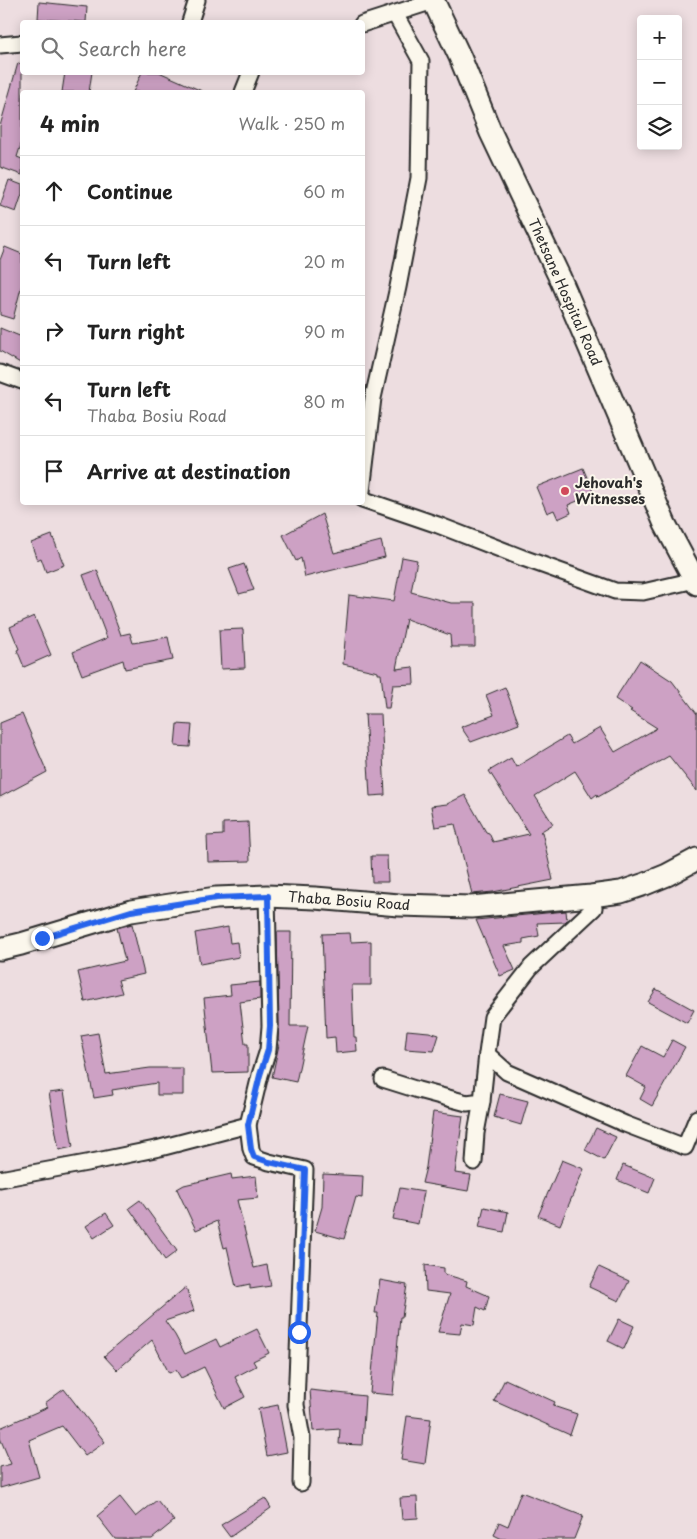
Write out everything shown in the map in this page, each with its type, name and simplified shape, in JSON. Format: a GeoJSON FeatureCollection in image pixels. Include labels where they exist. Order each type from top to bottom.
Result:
{"type":"FeatureCollection","features":[{"type":"Feature","properties":{"kind":"street"},"geometry":{"type":"LineString","coordinates":[[191,20],[197,0]]}},
{"type":"Feature","properties":{"kind":"street"},"geometry":{"type":"LineString","coordinates":[[365,23],[433,0]]}},
{"type":"Feature","properties":{"kind":"street","name":"Thetsane Hospital Road"},"geometry":{"type":"LineString","coordinates":[[433,0],[460,57],[491,133],[559,276],[665,524],[696,582]]}},
{"type":"Feature","properties":{"kind":"street"},"geometry":{"type":"LineString","coordinates":[[365,466],[373,398],[398,287],[419,178],[421,61],[395,14]]}},
{"type":"Feature","properties":{"kind":"street"},"geometry":{"type":"LineString","coordinates":[[0,45],[20,43]]}},
{"type":"Feature","properties":{"kind":"street"},"geometry":{"type":"LineString","coordinates":[[244,90],[250,75]]}},
{"type":"Feature","properties":{"kind":"street"},"geometry":{"type":"LineString","coordinates":[[0,373],[20,380]]}},
{"type":"Feature","properties":{"kind":"street"},"geometry":{"type":"LineString","coordinates":[[365,501],[438,525],[523,558],[614,590],[643,592],[696,582]]}},
{"type":"Feature","properties":{"kind":"street","name":"Thaba Bosiu Road"},"geometry":{"type":"LineString","coordinates":[[0,949],[131,911],[216,898],[268,896],[399,905],[471,907],[622,892],[667,875],[697,859]]}},
{"type":"Feature","properties":{"kind":"street"},"geometry":{"type":"LineString","coordinates":[[268,896],[270,1007],[268,1050],[248,1125],[254,1157],[305,1170],[296,1405],[302,1438],[301,1484]]}},
{"type":"Feature","properties":{"kind":"street"},"geometry":{"type":"LineString","coordinates":[[474,1162],[476,1133],[492,1017],[531,967],[594,908],[591,896]]}},
{"type":"Feature","properties":{"kind":"street"},"geometry":{"type":"LineString","coordinates":[[487,1054],[507,1072],[625,1124],[685,1146],[692,1142],[697,1118]]}},
{"type":"Feature","properties":{"kind":"street"},"geometry":{"type":"LineString","coordinates":[[383,1079],[466,1103],[482,1100]]}},
{"type":"Feature","properties":{"kind":"street"},"geometry":{"type":"LineString","coordinates":[[0,1179],[160,1148],[248,1125]]}},
{"type":"Feature","properties":{"kind":"building"},"geometry":{"type":"Polygon","coordinates":[[[39,2],[87,7],[86,20],[38,19],[39,2]]]}},
{"type":"Feature","properties":{"kind":"building"},"geometry":{"type":"Polygon","coordinates":[[[18,63],[20,64],[22,90],[20,90],[20,147],[17,157],[20,158],[20,174],[0,167],[0,126],[18,63]]]}},
{"type":"Feature","properties":{"kind":"building"},"geometry":{"type":"Polygon","coordinates":[[[65,75],[92,75],[89,90],[62,90],[65,75]]]}},
{"type":"Feature","properties":{"kind":"building"},"geometry":{"type":"Polygon","coordinates":[[[141,75],[166,75],[200,90],[134,90],[141,75]]]}},
{"type":"Feature","properties":{"kind":"building"},"geometry":{"type":"Polygon","coordinates":[[[9,180],[20,184],[20,200],[16,212],[0,206],[9,180]]]}},
{"type":"Feature","properties":{"kind":"building"},"geometry":{"type":"Polygon","coordinates":[[[5,247],[20,253],[20,292],[13,319],[0,315],[0,260],[5,247]]]}},
{"type":"Feature","properties":{"kind":"building"},"geometry":{"type":"Polygon","coordinates":[[[0,328],[20,336],[20,363],[0,351],[0,328]]]}},
{"type":"Feature","properties":{"kind":"building","name":"Jehovah's Witnesses"},"geometry":{"type":"Polygon","coordinates":[[[583,468],[594,494],[568,505],[571,513],[558,519],[554,510],[547,513],[536,487],[583,468]]]}},
{"type":"Feature","properties":{"kind":"building"},"geometry":{"type":"Polygon","coordinates":[[[322,514],[334,553],[381,541],[385,557],[305,577],[301,558],[296,561],[283,535],[322,514]]]}},
{"type":"Feature","properties":{"kind":"building"},"geometry":{"type":"Polygon","coordinates":[[[52,535],[64,565],[46,572],[41,558],[37,560],[31,543],[52,535]]]}},
{"type":"Feature","properties":{"kind":"building"},"geometry":{"type":"Polygon","coordinates":[[[402,557],[417,560],[411,592],[451,603],[475,603],[475,647],[451,647],[450,635],[406,619],[396,669],[413,667],[414,684],[393,685],[389,708],[385,708],[381,674],[343,664],[349,595],[394,601],[402,557]]]}},
{"type":"Feature","properties":{"kind":"building"},"geometry":{"type":"Polygon","coordinates":[[[244,564],[254,590],[239,594],[229,569],[244,564]]]}},
{"type":"Feature","properties":{"kind":"building"},"geometry":{"type":"Polygon","coordinates":[[[97,570],[121,635],[130,633],[133,643],[168,637],[173,660],[125,669],[123,660],[82,675],[73,652],[107,638],[83,575],[97,570]]]}},
{"type":"Feature","properties":{"kind":"building"},"geometry":{"type":"Polygon","coordinates":[[[34,616],[51,655],[24,667],[10,627],[34,616]]]}},
{"type":"Feature","properties":{"kind":"building"},"geometry":{"type":"Polygon","coordinates":[[[243,629],[245,668],[221,669],[219,630],[243,629]]]}},
{"type":"Feature","properties":{"kind":"building"},"geometry":{"type":"Polygon","coordinates":[[[640,660],[672,681],[697,714],[697,791],[669,756],[598,797],[597,794],[592,798],[575,771],[535,796],[553,824],[540,832],[542,832],[553,880],[493,892],[472,894],[455,824],[435,827],[431,806],[447,804],[465,795],[493,842],[529,834],[489,771],[511,758],[516,767],[567,736],[572,744],[600,728],[615,752],[657,728],[615,699],[640,660]]]}},
{"type":"Feature","properties":{"kind":"building"},"geometry":{"type":"Polygon","coordinates":[[[505,687],[519,724],[471,742],[461,727],[494,715],[486,695],[505,687]]]}},
{"type":"Feature","properties":{"kind":"building"},"geometry":{"type":"Polygon","coordinates":[[[22,714],[47,772],[0,797],[0,723],[22,714]]]}},
{"type":"Feature","properties":{"kind":"building"},"geometry":{"type":"Polygon","coordinates":[[[365,714],[381,714],[385,795],[370,796],[365,714]]]}},
{"type":"Feature","properties":{"kind":"building"},"geometry":{"type":"Polygon","coordinates":[[[177,724],[192,725],[190,747],[175,746],[177,724]]]}},
{"type":"Feature","properties":{"kind":"building"},"geometry":{"type":"Polygon","coordinates":[[[248,822],[250,861],[208,862],[207,836],[223,835],[223,823],[248,822]]]}},
{"type":"Feature","properties":{"kind":"building"},"geometry":{"type":"Polygon","coordinates":[[[371,856],[387,856],[388,882],[372,882],[371,856]]]}},
{"type":"Feature","properties":{"kind":"building"},"geometry":{"type":"Polygon","coordinates":[[[566,911],[567,920],[565,922],[537,923],[539,936],[523,939],[523,943],[504,946],[515,970],[500,976],[476,920],[566,911]]]}},
{"type":"Feature","properties":{"kind":"building"},"geometry":{"type":"Polygon","coordinates":[[[132,924],[144,974],[118,980],[122,993],[85,1002],[78,972],[125,961],[117,928],[132,924]]]}},
{"type":"Feature","properties":{"kind":"building"},"geometry":{"type":"Polygon","coordinates":[[[228,927],[230,943],[237,942],[239,957],[200,964],[195,933],[228,927]]]}},
{"type":"Feature","properties":{"kind":"building"},"geometry":{"type":"Polygon","coordinates":[[[277,932],[291,932],[290,1026],[308,1026],[296,1082],[272,1077],[280,1040],[278,1040],[277,932]]]}},
{"type":"Feature","properties":{"kind":"building"},"geometry":{"type":"Polygon","coordinates":[[[350,933],[351,942],[371,941],[371,985],[352,985],[354,1037],[356,1037],[357,1051],[336,1053],[335,1037],[326,1038],[322,934],[350,933]]]}},
{"type":"Feature","properties":{"kind":"building"},"geometry":{"type":"Polygon","coordinates":[[[260,982],[260,999],[240,1002],[245,1044],[248,1044],[248,1072],[212,1073],[204,998],[231,995],[230,985],[260,982]]]}},
{"type":"Feature","properties":{"kind":"building"},"geometry":{"type":"Polygon","coordinates":[[[656,989],[694,1010],[687,1023],[648,1002],[656,989]]]}},
{"type":"Feature","properties":{"kind":"building"},"geometry":{"type":"Polygon","coordinates":[[[407,1030],[439,1035],[434,1051],[405,1049],[407,1030]]]}},
{"type":"Feature","properties":{"kind":"building"},"geometry":{"type":"Polygon","coordinates":[[[98,1033],[106,1074],[150,1068],[183,1068],[183,1095],[157,1095],[157,1083],[112,1090],[113,1095],[94,1098],[81,1036],[98,1033]]]}},
{"type":"Feature","properties":{"kind":"building"},"geometry":{"type":"Polygon","coordinates":[[[672,1040],[685,1047],[652,1106],[640,1099],[646,1087],[626,1076],[642,1046],[663,1057],[672,1040]]]}},
{"type":"Feature","properties":{"kind":"building"},"geometry":{"type":"Polygon","coordinates":[[[64,1091],[73,1147],[59,1150],[49,1093],[64,1091]]]}},
{"type":"Feature","properties":{"kind":"building"},"geometry":{"type":"Polygon","coordinates":[[[500,1094],[528,1101],[521,1125],[494,1117],[500,1094]]]}},
{"type":"Feature","properties":{"kind":"building"},"geometry":{"type":"Polygon","coordinates":[[[433,1112],[463,1116],[455,1173],[471,1175],[468,1191],[422,1183],[426,1167],[433,1112]]]}},
{"type":"Feature","properties":{"kind":"building"},"geometry":{"type":"Polygon","coordinates":[[[596,1128],[616,1137],[604,1160],[585,1150],[596,1128]]]}},
{"type":"Feature","properties":{"kind":"building"},"geometry":{"type":"Polygon","coordinates":[[[562,1160],[584,1169],[560,1225],[538,1216],[562,1160]]]}},
{"type":"Feature","properties":{"kind":"building"},"geometry":{"type":"Polygon","coordinates":[[[623,1165],[655,1178],[649,1193],[617,1180],[623,1165]]]}},
{"type":"Feature","properties":{"kind":"building"},"geometry":{"type":"Polygon","coordinates":[[[231,1174],[232,1179],[256,1176],[258,1198],[237,1200],[254,1268],[267,1265],[271,1286],[250,1289],[250,1284],[236,1287],[227,1247],[224,1248],[217,1221],[196,1230],[177,1189],[184,1185],[231,1174]]]}},
{"type":"Feature","properties":{"kind":"building"},"geometry":{"type":"Polygon","coordinates":[[[323,1174],[363,1176],[362,1198],[356,1197],[344,1239],[315,1231],[322,1207],[323,1174]]]}},
{"type":"Feature","properties":{"kind":"building"},"geometry":{"type":"Polygon","coordinates":[[[400,1188],[424,1192],[418,1224],[393,1219],[400,1188]]]}},
{"type":"Feature","properties":{"kind":"building"},"geometry":{"type":"Polygon","coordinates":[[[140,1200],[177,1251],[165,1260],[129,1208],[140,1200]]]}},
{"type":"Feature","properties":{"kind":"building"},"geometry":{"type":"Polygon","coordinates":[[[484,1207],[508,1212],[504,1232],[479,1227],[484,1207]]]}},
{"type":"Feature","properties":{"kind":"building"},"geometry":{"type":"Polygon","coordinates":[[[106,1213],[114,1225],[94,1238],[86,1226],[106,1213]]]}},
{"type":"Feature","properties":{"kind":"building"},"geometry":{"type":"Polygon","coordinates":[[[425,1265],[444,1268],[444,1274],[467,1281],[466,1286],[489,1296],[485,1311],[477,1307],[474,1325],[462,1323],[460,1334],[438,1332],[450,1294],[426,1291],[425,1265]]]}},
{"type":"Feature","properties":{"kind":"building"},"geometry":{"type":"Polygon","coordinates":[[[599,1267],[629,1281],[619,1301],[589,1287],[599,1267]]]}},
{"type":"Feature","properties":{"kind":"building"},"geometry":{"type":"Polygon","coordinates":[[[380,1280],[407,1285],[402,1317],[400,1317],[393,1395],[370,1393],[378,1313],[375,1313],[380,1280]]]}},
{"type":"Feature","properties":{"kind":"building"},"geometry":{"type":"Polygon","coordinates":[[[186,1287],[194,1311],[165,1321],[185,1354],[216,1339],[220,1347],[257,1329],[269,1353],[253,1361],[256,1366],[235,1377],[245,1397],[224,1408],[204,1367],[181,1378],[176,1370],[169,1373],[152,1340],[117,1370],[104,1356],[186,1287]]]}},
{"type":"Feature","properties":{"kind":"building"},"geometry":{"type":"Polygon","coordinates":[[[619,1319],[634,1326],[624,1349],[608,1341],[619,1319]]]}},
{"type":"Feature","properties":{"kind":"building"},"geometry":{"type":"Polygon","coordinates":[[[505,1379],[555,1402],[553,1406],[577,1414],[570,1435],[494,1401],[505,1379]]]}},
{"type":"Feature","properties":{"kind":"building"},"geometry":{"type":"Polygon","coordinates":[[[64,1389],[105,1442],[85,1456],[62,1426],[29,1440],[39,1477],[0,1488],[0,1467],[11,1464],[0,1438],[0,1428],[48,1407],[45,1403],[64,1389]]]}},
{"type":"Feature","properties":{"kind":"building"},"geometry":{"type":"Polygon","coordinates":[[[310,1390],[365,1396],[362,1445],[339,1444],[340,1429],[313,1431],[310,1390]]]}},
{"type":"Feature","properties":{"kind":"building"},"geometry":{"type":"Polygon","coordinates":[[[278,1405],[287,1452],[267,1456],[258,1409],[278,1405]]]}},
{"type":"Feature","properties":{"kind":"building"},"geometry":{"type":"Polygon","coordinates":[[[407,1416],[431,1419],[425,1464],[401,1460],[407,1416]]]}},
{"type":"Feature","properties":{"kind":"building"},"geometry":{"type":"Polygon","coordinates":[[[521,1492],[583,1516],[574,1539],[502,1539],[494,1535],[499,1522],[508,1526],[521,1492]]]}},
{"type":"Feature","properties":{"kind":"building"},"geometry":{"type":"Polygon","coordinates":[[[120,1497],[136,1517],[157,1500],[174,1521],[152,1539],[115,1539],[97,1516],[120,1497]]]}},
{"type":"Feature","properties":{"kind":"building"},"geometry":{"type":"Polygon","coordinates":[[[417,1497],[418,1518],[402,1519],[400,1498],[417,1497]]]}},
{"type":"Feature","properties":{"kind":"building"},"geometry":{"type":"Polygon","coordinates":[[[265,1498],[271,1508],[230,1537],[221,1525],[265,1498]]]}},
{"type":"Feature","properties":{"kind":"place","name":"Jehovah's Witnesses"},"geometry":{"type":"Point","coordinates":[565,491]}},
{"type":"Feature","properties":{"kind":"route"},"geometry":{"type":"LineString","coordinates":[[42,938],[131,911],[216,898],[268,896],[270,1026],[268,1050],[248,1125],[254,1157],[305,1170],[299,1332]]}}]}
